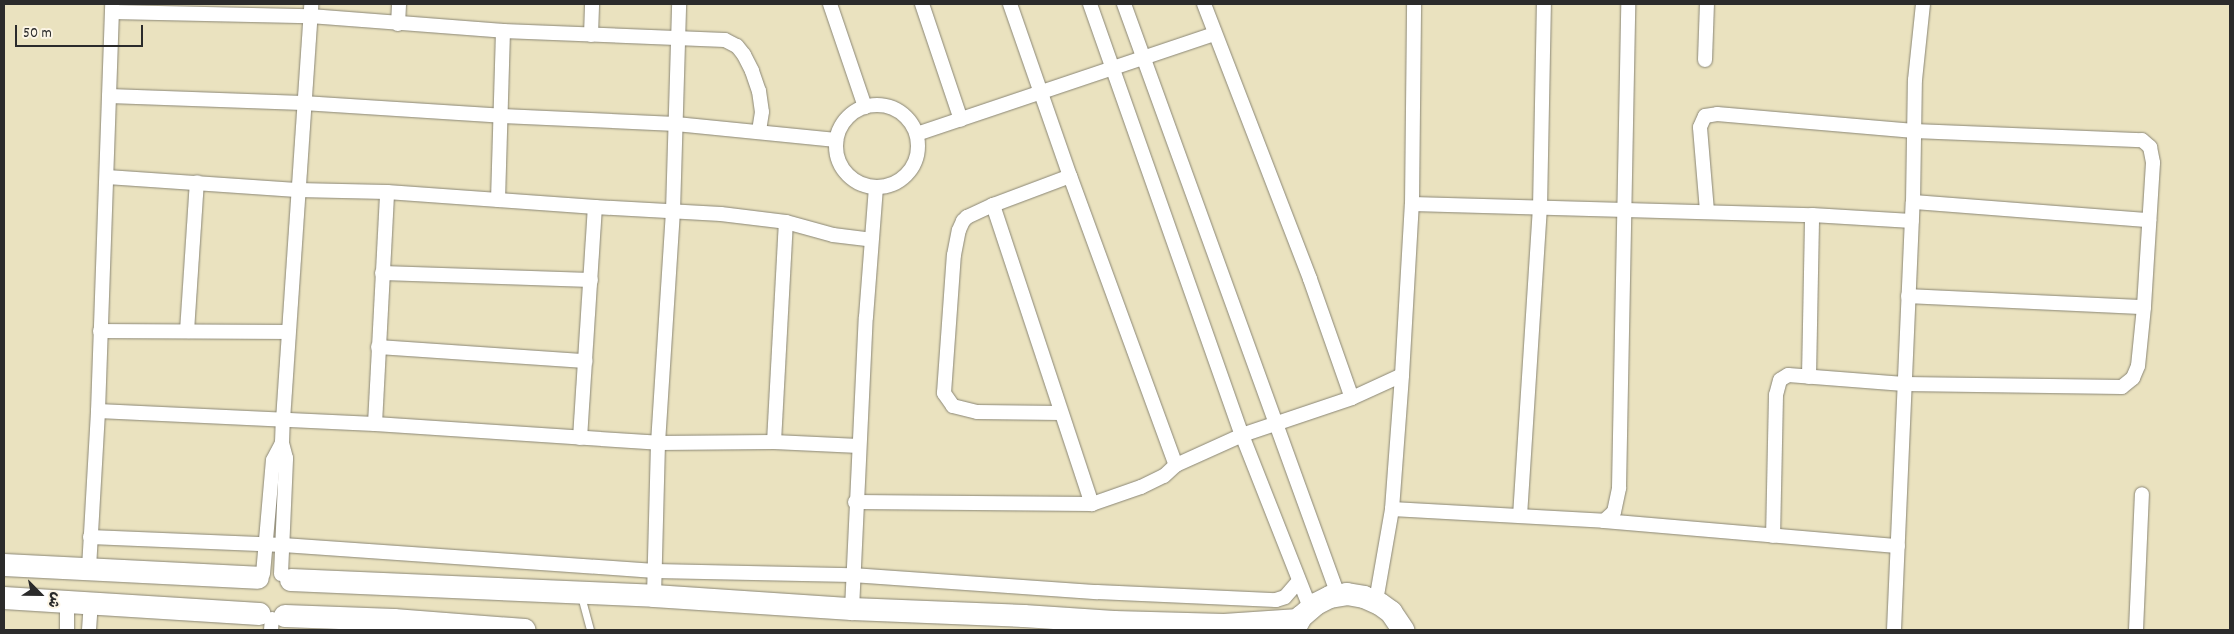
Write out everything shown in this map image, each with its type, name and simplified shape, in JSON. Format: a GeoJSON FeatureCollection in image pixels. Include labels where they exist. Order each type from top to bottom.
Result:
{"type":"FeatureCollection","features":[{"type":"Feature","properties":{"kind":"main road"},"geometry":{"type":"LineString","coordinates":[[4,565],[273,576],[654,596],[852,609],[1174,624],[1224,625],[1301,620],[1323,600],[1338,595],[1355,595],[1376,601],[1391,612],[1403,630]]}},
{"type":"Feature","properties":{"kind":"main road"},"geometry":{"type":"LineString","coordinates":[[272,620],[252,607],[250,597],[252,586],[273,576]]}},
{"type":"Feature","properties":{"kind":"main road"},"geometry":{"type":"LineString","coordinates":[[272,620],[292,609],[296,600],[296,589],[273,576]]}},
{"type":"Feature","properties":{"kind":"main road"},"geometry":{"type":"LineString","coordinates":[[4,598],[272,620],[394,620],[525,630]]}},
{"type":"Feature","properties":{"kind":"street"},"geometry":{"type":"LineString","coordinates":[[398,24],[399,4]]}},
{"type":"Feature","properties":{"kind":"street"},"geometry":{"type":"LineString","coordinates":[[591,35],[592,4]]}},
{"type":"Feature","properties":{"kind":"street"},"geometry":{"type":"LineString","coordinates":[[654,596],[658,443],[673,210],[678,4]]}},
{"type":"Feature","properties":{"kind":"street"},"geometry":{"type":"LineString","coordinates":[[830,4],[865,107]]}},
{"type":"Feature","properties":{"kind":"street"},"geometry":{"type":"LineString","coordinates":[[922,4],[961,120]]}},
{"type":"Feature","properties":{"kind":"street"},"geometry":{"type":"LineString","coordinates":[[1010,4],[1070,176],[1176,465]]}},
{"type":"Feature","properties":{"kind":"street"},"geometry":{"type":"LineString","coordinates":[[1090,4],[1242,435],[1299,581],[1301,620]]}},
{"type":"Feature","properties":{"kind":"street"},"geometry":{"type":"LineString","coordinates":[[1124,4],[1338,595]]}},
{"type":"Feature","properties":{"kind":"street"},"geometry":{"type":"LineString","coordinates":[[1204,4],[1310,279],[1352,398]]}},
{"type":"Feature","properties":{"kind":"street"},"geometry":{"type":"LineString","coordinates":[[1376,601],[1392,509],[1402,375],[1412,204],[1414,4]]}},
{"type":"Feature","properties":{"kind":"street"},"geometry":{"type":"LineString","coordinates":[[1520,516],[1540,208],[1544,4]]}},
{"type":"Feature","properties":{"kind":"street"},"geometry":{"type":"LineString","coordinates":[[1604,521],[1614,512],[1619,488],[1628,4]]}},
{"type":"Feature","properties":{"kind":"street"},"geometry":{"type":"LineString","coordinates":[[1705,60],[1707,4]]}},
{"type":"Feature","properties":{"kind":"street"},"geometry":{"type":"LineString","coordinates":[[1894,630],[1913,202],[1915,80],[1923,4]]}},
{"type":"Feature","properties":{"kind":"street"},"geometry":{"type":"LineString","coordinates":[[89,568],[108,177],[112,8],[310,10],[398,24],[503,32],[725,40],[737,46],[744,55],[759,91],[762,112],[759,132]]}},
{"type":"Feature","properties":{"kind":"street"},"geometry":{"type":"LineString","coordinates":[[273,576],[283,545],[286,458],[282,443],[283,420],[310,10]]}},
{"type":"Feature","properties":{"kind":"street"},"geometry":{"type":"LineString","coordinates":[[498,200],[503,32]]}},
{"type":"Feature","properties":{"kind":"street"},"geometry":{"type":"LineString","coordinates":[[917,134],[1215,34]]}},
{"type":"Feature","properties":{"kind":"street"},"geometry":{"type":"LineString","coordinates":[[109,96],[303,103],[502,116],[676,124],[836,140]]}},
{"type":"Feature","properties":{"kind":"street"},"geometry":{"type":"LineString","coordinates":[[874,105],[892,108],[908,118],[917,134],[918,153],[911,170],[897,183],[876,188],[861,185],[846,174],[837,158],[836,140],[843,123],[849,116],[865,107],[874,105]]}},
{"type":"Feature","properties":{"kind":"street"},"geometry":{"type":"LineString","coordinates":[[1707,211],[1700,127],[1705,116],[1717,114],[1914,131],[2142,140],[2150,147],[2153,162],[2144,307],[2138,366],[2133,378],[2122,387],[1904,384],[1788,375],[1780,380],[1776,394],[1773,536]]}},
{"type":"Feature","properties":{"kind":"street"},"geometry":{"type":"LineString","coordinates":[[1061,413],[977,412],[954,406],[944,393],[954,255],[959,230],[967,217],[1070,176]]}},
{"type":"Feature","properties":{"kind":"street"},"geometry":{"type":"LineString","coordinates":[[108,177],[297,190],[387,192],[595,207],[673,210],[786,222],[833,235],[871,240]]}},
{"type":"Feature","properties":{"kind":"street"},"geometry":{"type":"LineString","coordinates":[[187,331],[198,182]]}},
{"type":"Feature","properties":{"kind":"street"},"geometry":{"type":"LineString","coordinates":[[852,609],[859,446],[871,240],[876,188]]}},
{"type":"Feature","properties":{"kind":"street"},"geometry":{"type":"LineString","coordinates":[[375,424],[387,192]]}},
{"type":"Feature","properties":{"kind":"street"},"geometry":{"type":"LineString","coordinates":[[1913,202],[2149,220]]}},
{"type":"Feature","properties":{"kind":"street"},"geometry":{"type":"LineString","coordinates":[[1412,204],[1707,211],[1912,221]]}},
{"type":"Feature","properties":{"kind":"street"},"geometry":{"type":"LineString","coordinates":[[993,206],[1092,504]]}},
{"type":"Feature","properties":{"kind":"street"},"geometry":{"type":"LineString","coordinates":[[580,438],[595,207]]}},
{"type":"Feature","properties":{"kind":"street"},"geometry":{"type":"LineString","coordinates":[[1809,377],[1812,215]]}},
{"type":"Feature","properties":{"kind":"street"},"geometry":{"type":"LineString","coordinates":[[774,442],[786,222]]}},
{"type":"Feature","properties":{"kind":"street"},"geometry":{"type":"LineString","coordinates":[[382,273],[590,280]]}},
{"type":"Feature","properties":{"kind":"street"},"geometry":{"type":"LineString","coordinates":[[1908,296],[2144,307]]}},
{"type":"Feature","properties":{"kind":"street"},"geometry":{"type":"LineString","coordinates":[[100,331],[288,332]]}},
{"type":"Feature","properties":{"kind":"street"},"geometry":{"type":"LineString","coordinates":[[378,347],[586,361]]}},
{"type":"Feature","properties":{"kind":"street"},"geometry":{"type":"LineString","coordinates":[[856,502],[1092,504],[1119,496],[1164,476],[1176,465],[1242,435],[1352,398],[1402,375]]}},
{"type":"Feature","properties":{"kind":"street"},"geometry":{"type":"LineString","coordinates":[[98,411],[375,424],[658,443],[774,442],[859,446]]}},
{"type":"Feature","properties":{"kind":"street"},"geometry":{"type":"LineString","coordinates":[[273,576],[264,544],[273,460],[282,443]]}},
{"type":"Feature","properties":{"kind":"street"},"geometry":{"type":"LineString","coordinates":[[2136,630],[2142,494]]}},
{"type":"Feature","properties":{"kind":"street"},"geometry":{"type":"LineString","coordinates":[[1392,509],[1604,521],[1898,546]]}},
{"type":"Feature","properties":{"kind":"street"},"geometry":{"type":"LineString","coordinates":[[90,537],[283,545],[654,571],[852,575],[1097,592],[1276,600],[1285,598],[1299,581]]}},
{"type":"Feature","properties":{"kind":"street"},"geometry":{"type":"LineString","coordinates":[[67,630],[68,603]]}},
{"type":"Feature","properties":{"kind":"street"},"geometry":{"type":"LineString","coordinates":[[89,630],[91,604]]}},
{"type":"Feature","properties":{"kind":"lane"},"geometry":{"type":"LineString","coordinates":[[580,593],[590,630]]}}]}
